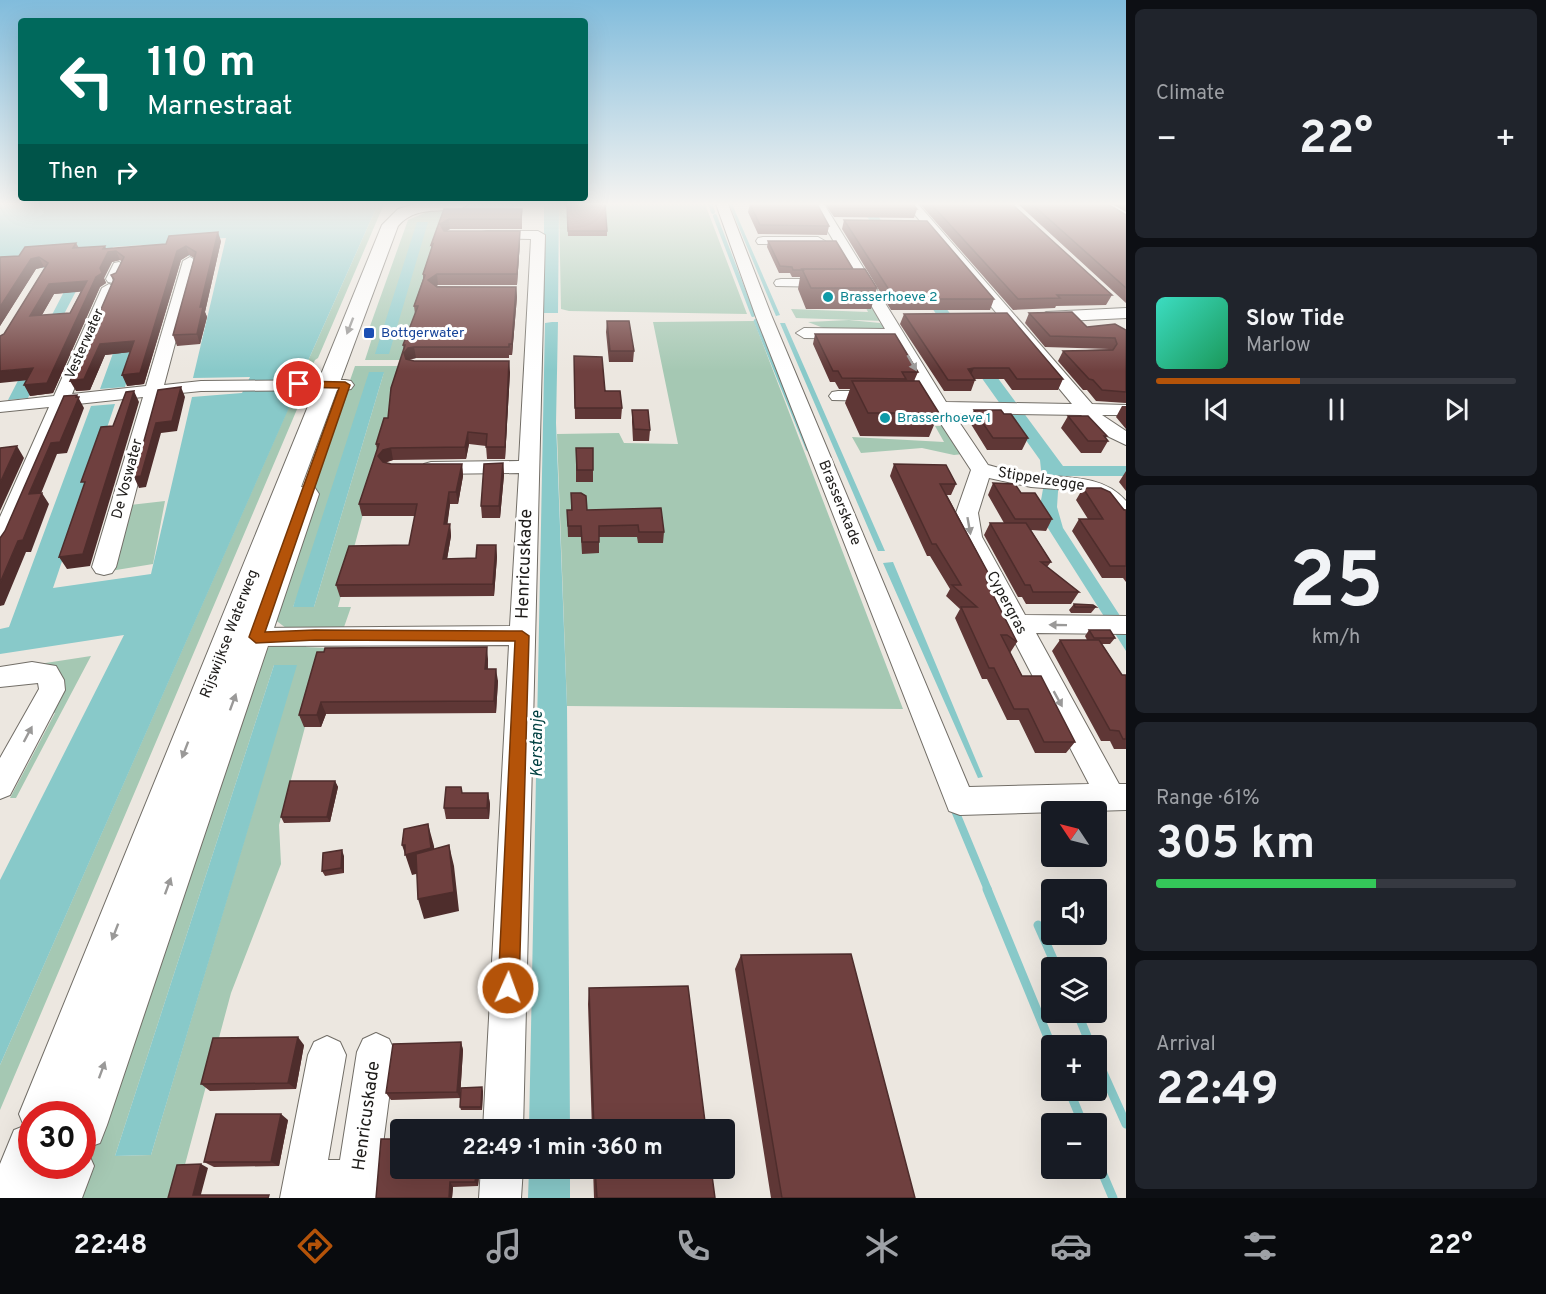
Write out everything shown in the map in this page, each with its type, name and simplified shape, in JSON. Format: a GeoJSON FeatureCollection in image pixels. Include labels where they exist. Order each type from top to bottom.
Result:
{"type":"FeatureCollection","features":[{"type":"Feature","properties":{"kind":"main road","name":"Rijswijkse Waterweg"},"geometry":{"type":"LineString","coordinates":[[49,1101],[242,637],[336,385],[379,260]]}},
{"type":"Feature","properties":{"kind":"main road","name":"Rijswijkse Waterweg"},"geometry":{"type":"LineString","coordinates":[[90,1101],[242,637]]}},
{"type":"Feature","properties":{"kind":"main road"},"geometry":{"type":"LineString","coordinates":[[12,1198],[20,1179]]}},
{"type":"Feature","properties":{"kind":"main road"},"geometry":{"type":"LineString","coordinates":[[56,1198],[63,1179]]}},
{"type":"Feature","properties":{"kind":"street","name":"Henricuskade"},"geometry":{"type":"LineString","coordinates":[[503,1119],[529,467],[527,365],[530,291],[534,260]]}},
{"type":"Feature","properties":{"kind":"street","name":"Brasserskade"},"geometry":{"type":"LineString","coordinates":[[743,260],[960,801],[1119,797]]}},
{"type":"Feature","properties":{"kind":"street"},"geometry":{"type":"LineString","coordinates":[[851,260],[893,317],[896,334],[936,402],[981,470]]}},
{"type":"Feature","properties":{"kind":"street"},"geometry":{"type":"LineString","coordinates":[[961,260],[1092,416],[1122,437]]}},
{"type":"Feature","properties":{"kind":"street","name":"De Voswater"},"geometry":{"type":"LineString","coordinates":[[104,567],[190,261]]}},
{"type":"Feature","properties":{"kind":"street","name":"Vesterwater"},"geometry":{"type":"LineString","coordinates":[[0,542],[117,269]]}},
{"type":"Feature","properties":{"kind":"street"},"geometry":{"type":"LineString","coordinates":[[781,283],[866,283]]}},
{"type":"Feature","properties":{"kind":"street"},"geometry":{"type":"LineString","coordinates":[[1110,298],[1126,312]]}},
{"type":"Feature","properties":{"kind":"street"},"geometry":{"type":"LineString","coordinates":[[990,317],[1083,316],[1126,312]]}},
{"type":"Feature","properties":{"kind":"street"},"geometry":{"type":"LineString","coordinates":[[804,333],[896,334]]}},
{"type":"Feature","properties":{"kind":"street"},"geometry":{"type":"LineString","coordinates":[[1040,354],[1061,354]]}},
{"type":"Feature","properties":{"kind":"street"},"geometry":{"type":"LineString","coordinates":[[0,407],[152,391],[242,385],[336,385]]}},
{"type":"Feature","properties":{"kind":"street"},"geometry":{"type":"LineString","coordinates":[[838,396],[903,396],[936,402],[991,407],[1126,410]]}},
{"type":"Feature","properties":{"kind":"street"},"geometry":{"type":"LineString","coordinates":[[416,468],[529,467]]}},
{"type":"Feature","properties":{"kind":"street","name":"Stippelzegge"},"geometry":{"type":"LineString","coordinates":[[981,470],[1031,481],[1086,485],[1111,496],[1126,516]]}},
{"type":"Feature","properties":{"kind":"street","name":"Cypergras"},"geometry":{"type":"LineString","coordinates":[[981,470],[967,513],[971,537],[1016,624],[1119,797]]}},
{"type":"Feature","properties":{"kind":"street"},"geometry":{"type":"LineString","coordinates":[[1016,624],[1126,625]]}},
{"type":"Feature","properties":{"kind":"street"},"geometry":{"type":"LineString","coordinates":[[242,637],[522,636]]}},
{"type":"Feature","properties":{"kind":"street"},"geometry":{"type":"LineString","coordinates":[[0,677],[40,672],[47,674],[51,680],[51,690],[0,786]]}},
{"type":"Feature","properties":{"kind":"street","name":"Henricuskade"},"geometry":{"type":"LineString","coordinates":[[327,1055],[303,1189],[356,1189],[376,1052]]}},
{"type":"Feature","properties":{"kind":"street"},"geometry":{"type":"LineString","coordinates":[[501,1198],[502,1179]]}},
{"type":"Feature","properties":{"kind":"green space"},"geometry":{"type":"Polygon","coordinates":[[[353,260],[360,260],[318,358],[307,377],[283,378],[285,373],[303,372],[353,260]]]}},
{"type":"Feature","properties":{"kind":"green space"},"geometry":{"type":"Polygon","coordinates":[[[394,260],[432,260],[403,360],[365,360],[375,329],[369,329],[394,260]]]}},
{"type":"Feature","properties":{"kind":"green space"},"geometry":{"type":"Polygon","coordinates":[[[560,260],[726,260],[747,314],[569,311],[561,309],[560,260]]]}},
{"type":"Feature","properties":{"kind":"green space"},"geometry":{"type":"Polygon","coordinates":[[[863,302],[872,302],[884,321],[796,318],[791,309],[868,312],[863,302]]]}},
{"type":"Feature","properties":{"kind":"green space"},"geometry":{"type":"Polygon","coordinates":[[[849,320],[880,323],[888,331],[831,331],[808,322],[849,320]]]}},
{"type":"Feature","properties":{"kind":"green space"},"geometry":{"type":"Polygon","coordinates":[[[754,321],[903,709],[567,706],[557,434],[619,433],[624,443],[678,444],[653,322],[754,321]]]}},
{"type":"Feature","properties":{"kind":"green space"},"geometry":{"type":"Polygon","coordinates":[[[355,366],[403,366],[338,607],[351,607],[343,630],[286,628],[274,619],[307,504],[355,366]],[[384,372],[293,607],[314,607],[384,372]]]}},
{"type":"Feature","properties":{"kind":"green space"},"geometry":{"type":"Polygon","coordinates":[[[279,388],[306,388],[0,1110],[0,1065],[294,395],[277,393],[279,388]]]}},
{"type":"Feature","properties":{"kind":"green space"},"geometry":{"type":"Polygon","coordinates":[[[935,426],[946,426],[963,454],[954,455],[922,448],[861,453],[852,437],[944,442],[935,426]]]}},
{"type":"Feature","properties":{"kind":"green space"},"geometry":{"type":"Polygon","coordinates":[[[165,501],[153,564],[110,571],[130,505],[165,501]]]}},
{"type":"Feature","properties":{"kind":"green space"},"geometry":{"type":"Polygon","coordinates":[[[307,643],[306,647],[326,648],[279,825],[281,864],[231,993],[176,1198],[64,1198],[71,1179],[96,1179],[96,1109],[264,650],[275,644],[307,643]],[[274,665],[115,1156],[151,1155],[296,665],[274,665]]]}},
{"type":"Feature","properties":{"kind":"green space"},"geometry":{"type":"Polygon","coordinates":[[[91,656],[16,798],[10,798],[55,713],[46,714],[62,690],[62,677],[54,669],[0,670],[91,656]]]}},
{"type":"Feature","properties":{"kind":"water"},"geometry":{"type":"Polygon","coordinates":[[[0,260],[24,260],[0,267],[0,260]]]}},
{"type":"Feature","properties":{"kind":"water"},"geometry":{"type":"Polygon","coordinates":[[[47,260],[67,260],[56,266],[42,268],[47,260]]]}},
{"type":"Feature","properties":{"kind":"water"},"geometry":{"type":"Polygon","coordinates":[[[80,260],[92,260],[40,360],[46,361],[28,398],[8,400],[80,260]]]}},
{"type":"Feature","properties":{"kind":"water"},"geometry":{"type":"Polygon","coordinates":[[[139,260],[164,260],[125,387],[100,389],[136,290],[139,260]]]}},
{"type":"Feature","properties":{"kind":"water"},"geometry":{"type":"Polygon","coordinates":[[[221,260],[353,260],[303,372],[285,374],[277,393],[295,394],[0,1065],[0,880],[124,635],[0,654],[0,629],[9,627],[91,406],[115,404],[53,588],[151,574],[192,397],[242,393],[250,377],[193,378],[221,260]]]}},
{"type":"Feature","properties":{"kind":"water"},"geometry":{"type":"Polygon","coordinates":[[[405,260],[417,260],[389,354],[375,354],[405,260]]]}},
{"type":"Feature","properties":{"kind":"water"},"geometry":{"type":"Polygon","coordinates":[[[544,260],[558,260],[558,313],[544,313],[544,260]]]}},
{"type":"Feature","properties":{"kind":"water"},"geometry":{"type":"Polygon","coordinates":[[[752,260],[756,260],[780,315],[776,316],[752,260]]]}},
{"type":"Feature","properties":{"kind":"water"},"geometry":{"type":"Polygon","coordinates":[[[898,260],[910,260],[1063,466],[1126,466],[1126,476],[1059,476],[1057,507],[1063,528],[1126,625],[1126,651],[1046,525],[1040,506],[1043,489],[1040,460],[898,260]]]}},
{"type":"Feature","properties":{"kind":"water","name":"Kerstanje"},"geometry":{"type":"Polygon","coordinates":[[[558,322],[556,423],[567,706],[570,1119],[529,1119],[545,323],[558,322]]]}},
{"type":"Feature","properties":{"kind":"water"},"geometry":{"type":"Polygon","coordinates":[[[780,323],[785,323],[885,551],[878,551],[780,323]]]}},
{"type":"Feature","properties":{"kind":"water"},"geometry":{"type":"Polygon","coordinates":[[[369,372],[384,372],[314,607],[293,607],[369,372]]]}},
{"type":"Feature","properties":{"kind":"water"},"geometry":{"type":"Polygon","coordinates":[[[893,562],[983,777],[978,778],[883,563],[893,562]]]}},
{"type":"Feature","properties":{"kind":"water"},"geometry":{"type":"Polygon","coordinates":[[[274,665],[297,665],[151,1155],[115,1156],[274,665]]]}},
{"type":"Feature","properties":{"kind":"water"},"geometry":{"type":"Polygon","coordinates":[[[529,1179],[570,1179],[570,1198],[528,1198],[529,1179]]]}},
{"type":"Feature","properties":{"kind":"building"},"geometry":{"type":"Polygon","coordinates":[[[0,260],[30,260],[0,307],[0,260]]]}},
{"type":"Feature","properties":{"kind":"building"},"geometry":{"type":"Polygon","coordinates":[[[43,260],[104,260],[100,268],[102,273],[96,277],[47,383],[24,385],[33,368],[0,371],[0,336],[4,334],[48,263],[43,260]],[[87,281],[49,284],[30,316],[70,313],[87,281]]]}},
{"type":"Feature","properties":{"kind":"building"},"geometry":{"type":"Polygon","coordinates":[[[123,260],[174,260],[140,373],[122,375],[134,341],[100,344],[84,379],[70,381],[114,279],[111,275],[116,273],[123,260]]]}},
{"type":"Feature","properties":{"kind":"building"},"geometry":{"type":"Polygon","coordinates":[[[194,260],[211,260],[200,307],[203,307],[197,334],[173,335],[194,260]]]}},
{"type":"Feature","properties":{"kind":"building"},"geometry":{"type":"Polygon","coordinates":[[[428,260],[518,260],[517,274],[437,274],[428,280],[437,287],[516,287],[512,344],[509,344],[509,347],[414,347],[408,348],[404,353],[406,359],[414,361],[509,361],[505,447],[486,447],[487,434],[468,432],[465,447],[391,448],[383,450],[378,456],[383,462],[391,464],[462,464],[456,492],[449,492],[444,524],[450,524],[443,559],[476,558],[477,545],[496,545],[493,584],[336,585],[349,546],[409,545],[417,504],[359,504],[379,444],[376,444],[384,418],[388,418],[391,388],[405,345],[403,345],[418,306],[414,306],[425,275],[423,274],[428,260]]]}},
{"type":"Feature","properties":{"kind":"building"},"geometry":{"type":"Polygon","coordinates":[[[777,260],[847,260],[853,269],[793,270],[792,267],[780,266],[777,260]]]}},
{"type":"Feature","properties":{"kind":"building"},"geometry":{"type":"Polygon","coordinates":[[[870,260],[960,260],[994,299],[895,299],[870,260]]]}},
{"type":"Feature","properties":{"kind":"building"},"geometry":{"type":"Polygon","coordinates":[[[982,260],[1073,260],[1112,295],[1057,295],[1060,298],[1018,299],[982,260]]]}},
{"type":"Feature","properties":{"kind":"building"},"geometry":{"type":"Polygon","coordinates":[[[1095,260],[1126,260],[1126,288],[1095,260]]]}},
{"type":"Feature","properties":{"kind":"building"},"geometry":{"type":"Polygon","coordinates":[[[802,269],[865,269],[877,288],[811,288],[802,269]]]}},
{"type":"Feature","properties":{"kind":"building"},"geometry":{"type":"Polygon","coordinates":[[[1072,312],[1087,327],[1115,324],[1126,330],[1126,392],[1102,390],[1063,351],[1113,350],[1117,344],[1115,338],[1050,336],[1029,313],[1072,312]]]}},
{"type":"Feature","properties":{"kind":"building"},"geometry":{"type":"Polygon","coordinates":[[[1007,313],[1063,379],[1017,379],[1009,368],[974,368],[968,369],[975,380],[948,380],[904,314],[1007,313]]]}},
{"type":"Feature","properties":{"kind":"building"},"geometry":{"type":"Polygon","coordinates":[[[607,321],[629,321],[634,351],[610,351],[607,321]]]}},
{"type":"Feature","properties":{"kind":"building"},"geometry":{"type":"Polygon","coordinates":[[[815,334],[895,334],[918,372],[902,372],[906,379],[842,378],[838,371],[833,371],[815,334]]]}},
{"type":"Feature","properties":{"kind":"building"},"geometry":{"type":"Polygon","coordinates":[[[574,356],[602,357],[605,391],[620,391],[622,408],[575,408],[574,356]]]}},
{"type":"Feature","properties":{"kind":"building"},"geometry":{"type":"Polygon","coordinates":[[[852,381],[919,381],[939,413],[868,413],[852,381]]]}},
{"type":"Feature","properties":{"kind":"building"},"geometry":{"type":"Polygon","coordinates":[[[181,387],[172,421],[156,423],[141,476],[134,477],[158,390],[181,387]]]}},
{"type":"Feature","properties":{"kind":"building"},"geometry":{"type":"Polygon","coordinates":[[[134,391],[83,554],[59,557],[85,482],[81,482],[101,427],[113,426],[126,392],[134,391]]]}},
{"type":"Feature","properties":{"kind":"building"},"geometry":{"type":"Polygon","coordinates":[[[77,395],[76,397],[79,397],[60,442],[51,443],[29,494],[42,493],[23,540],[18,541],[0,583],[0,538],[64,396],[77,395]]]}},
{"type":"Feature","properties":{"kind":"building"},"geometry":{"type":"Polygon","coordinates":[[[632,410],[648,410],[650,430],[634,429],[632,410]]]}},
{"type":"Feature","properties":{"kind":"building"},"geometry":{"type":"Polygon","coordinates":[[[974,410],[1001,410],[1004,414],[1011,414],[1028,438],[993,438],[974,410]]]}},
{"type":"Feature","properties":{"kind":"building"},"geometry":{"type":"Polygon","coordinates":[[[1068,416],[1088,416],[1107,436],[1104,436],[1108,441],[1088,441],[1068,416]]]}},
{"type":"Feature","properties":{"kind":"building"},"geometry":{"type":"Polygon","coordinates":[[[17,446],[0,483],[0,448],[17,446]]]}},
{"type":"Feature","properties":{"kind":"building"},"geometry":{"type":"Polygon","coordinates":[[[576,448],[593,448],[593,470],[577,470],[576,448]]]}},
{"type":"Feature","properties":{"kind":"building"},"geometry":{"type":"Polygon","coordinates":[[[503,463],[499,506],[481,506],[484,464],[503,463]]]}},
{"type":"Feature","properties":{"kind":"building"},"geometry":{"type":"Polygon","coordinates":[[[894,464],[946,465],[956,484],[940,484],[992,580],[986,579],[1017,642],[1007,635],[1001,635],[1022,676],[1041,676],[1075,742],[1044,742],[1028,709],[1014,709],[994,668],[989,668],[961,607],[977,607],[952,585],[961,585],[936,544],[932,544],[894,464]]]}},
{"type":"Feature","properties":{"kind":"building"},"geometry":{"type":"Polygon","coordinates":[[[993,483],[1015,484],[1021,493],[1035,493],[1052,519],[1015,519],[993,483]]]}},
{"type":"Feature","properties":{"kind":"building"},"geometry":{"type":"Polygon","coordinates":[[[1083,488],[1101,488],[1110,492],[1126,510],[1126,566],[1110,566],[1079,519],[1103,519],[1083,488]]]}},
{"type":"Feature","properties":{"kind":"building"},"geometry":{"type":"Polygon","coordinates":[[[571,493],[581,493],[586,496],[587,510],[661,508],[664,532],[639,532],[638,525],[599,526],[599,542],[582,542],[581,526],[568,526],[567,510],[572,510],[571,493]]]}},
{"type":"Feature","properties":{"kind":"building"},"geometry":{"type":"Polygon","coordinates":[[[990,523],[1026,523],[1051,562],[1041,562],[1079,592],[1033,592],[1030,585],[1025,585],[990,523]]]}},
{"type":"Feature","properties":{"kind":"building"},"geometry":{"type":"Polygon","coordinates":[[[1074,604],[1093,605],[1096,607],[1075,607],[1074,604]]]}},
{"type":"Feature","properties":{"kind":"building"},"geometry":{"type":"Polygon","coordinates":[[[1089,630],[1110,630],[1115,638],[1094,638],[1089,630]]]}},
{"type":"Feature","properties":{"kind":"building"},"geometry":{"type":"Polygon","coordinates":[[[1060,640],[1099,640],[1122,675],[1126,675],[1126,739],[1123,739],[1119,731],[1110,730],[1060,640]]]}},
{"type":"Feature","properties":{"kind":"building"},"geometry":{"type":"Polygon","coordinates":[[[487,647],[485,669],[496,669],[494,701],[321,702],[317,715],[299,715],[317,652],[324,652],[325,648],[487,647]]]}},
{"type":"Feature","properties":{"kind":"building"},"geometry":{"type":"Polygon","coordinates":[[[290,781],[335,781],[327,817],[281,817],[290,781]]]}},
{"type":"Feature","properties":{"kind":"building"},"geometry":{"type":"Polygon","coordinates":[[[446,787],[461,787],[462,793],[488,793],[487,808],[444,808],[446,787]]]}},
{"type":"Feature","properties":{"kind":"building"},"geometry":{"type":"Polygon","coordinates":[[[428,824],[431,848],[405,855],[405,845],[402,845],[404,829],[428,824]]]}},
{"type":"Feature","properties":{"kind":"building"},"geometry":{"type":"Polygon","coordinates":[[[449,845],[454,892],[418,899],[416,854],[449,845]]]}},
{"type":"Feature","properties":{"kind":"building"},"geometry":{"type":"Polygon","coordinates":[[[342,850],[341,868],[322,871],[323,853],[342,850]]]}},
{"type":"Feature","properties":{"kind":"building"},"geometry":{"type":"Polygon","coordinates":[[[851,954],[915,1198],[782,1198],[741,955],[851,954]]]}},
{"type":"Feature","properties":{"kind":"building"},"geometry":{"type":"Polygon","coordinates":[[[688,986],[705,1119],[594,1119],[589,988],[688,986]]]}},
{"type":"Feature","properties":{"kind":"building"},"geometry":{"type":"Polygon","coordinates":[[[298,1037],[288,1083],[201,1084],[213,1038],[298,1037]]]}},
{"type":"Feature","properties":{"kind":"building"},"geometry":{"type":"Polygon","coordinates":[[[461,1042],[457,1092],[386,1093],[393,1044],[461,1042]]]}},
{"type":"Feature","properties":{"kind":"building"},"geometry":{"type":"Polygon","coordinates":[[[482,1087],[481,1107],[460,1107],[461,1088],[482,1087]]]}},
{"type":"Feature","properties":{"kind":"building"},"geometry":{"type":"Polygon","coordinates":[[[216,1114],[281,1114],[271,1162],[204,1162],[216,1114]]]}},
{"type":"Feature","properties":{"kind":"building"},"geometry":{"type":"Polygon","coordinates":[[[381,1139],[390,1139],[390,1179],[475,1179],[475,1182],[450,1182],[449,1198],[376,1198],[381,1139]]]}},
{"type":"Feature","properties":{"kind":"building"},"geometry":{"type":"Polygon","coordinates":[[[201,1164],[193,1195],[269,1195],[268,1198],[168,1198],[177,1165],[201,1164]]]}},
{"type":"Feature","properties":{"kind":"building"},"geometry":{"type":"Polygon","coordinates":[[[596,1179],[712,1179],[715,1198],[597,1198],[596,1179]]]}},
{"type":"Feature","properties":{"kind":"waterway"},"geometry":{"type":"LineString","coordinates":[[732,260],[753,315]]}},
{"type":"Feature","properties":{"kind":"waterway"},"geometry":{"type":"LineString","coordinates":[[756,321],[808,449]]}},
{"type":"Feature","properties":{"kind":"waterway"},"geometry":{"type":"LineString","coordinates":[[954,808],[988,890]]}},
{"type":"Feature","properties":{"kind":"waterway"},"geometry":{"type":"LineString","coordinates":[[987,889],[1047,1035]]}},
{"type":"Feature","properties":{"kind":"waterway"},"geometry":{"type":"LineString","coordinates":[[1038,925],[1052,957]]}},
{"type":"Feature","properties":{"kind":"waterway"},"geometry":{"type":"LineString","coordinates":[[1082,1023],[1086,1035]]}},
{"type":"Feature","properties":{"kind":"waterway"},"geometry":{"type":"LineString","coordinates":[[1107,1082],[1126,1124]]}},
{"type":"Feature","properties":{"kind":"waterway"},"geometry":{"type":"LineString","coordinates":[[1074,1101],[1078,1113]]}},
{"type":"Feature","properties":{"kind":"waterway"},"geometry":{"type":"LineString","coordinates":[[1105,1179],[1113,1198]]}},
{"type":"Feature","properties":{"kind":"place","name":"Brasserhoeve 2"},"geometry":{"type":"Point","coordinates":[828,297]}},
{"type":"Feature","properties":{"kind":"place","name":"Bottgerwater"},"geometry":{"type":"Point","coordinates":[369,333]}},
{"type":"Feature","properties":{"kind":"place","name":"Brasserhoeve 1"},"geometry":{"type":"Point","coordinates":[885,418]}},
{"type":"Feature","properties":{"kind":"route"},"geometry":{"type":"LineString","coordinates":[[299,384],[345,385],[256,637],[522,636],[508,988]]}}]}
